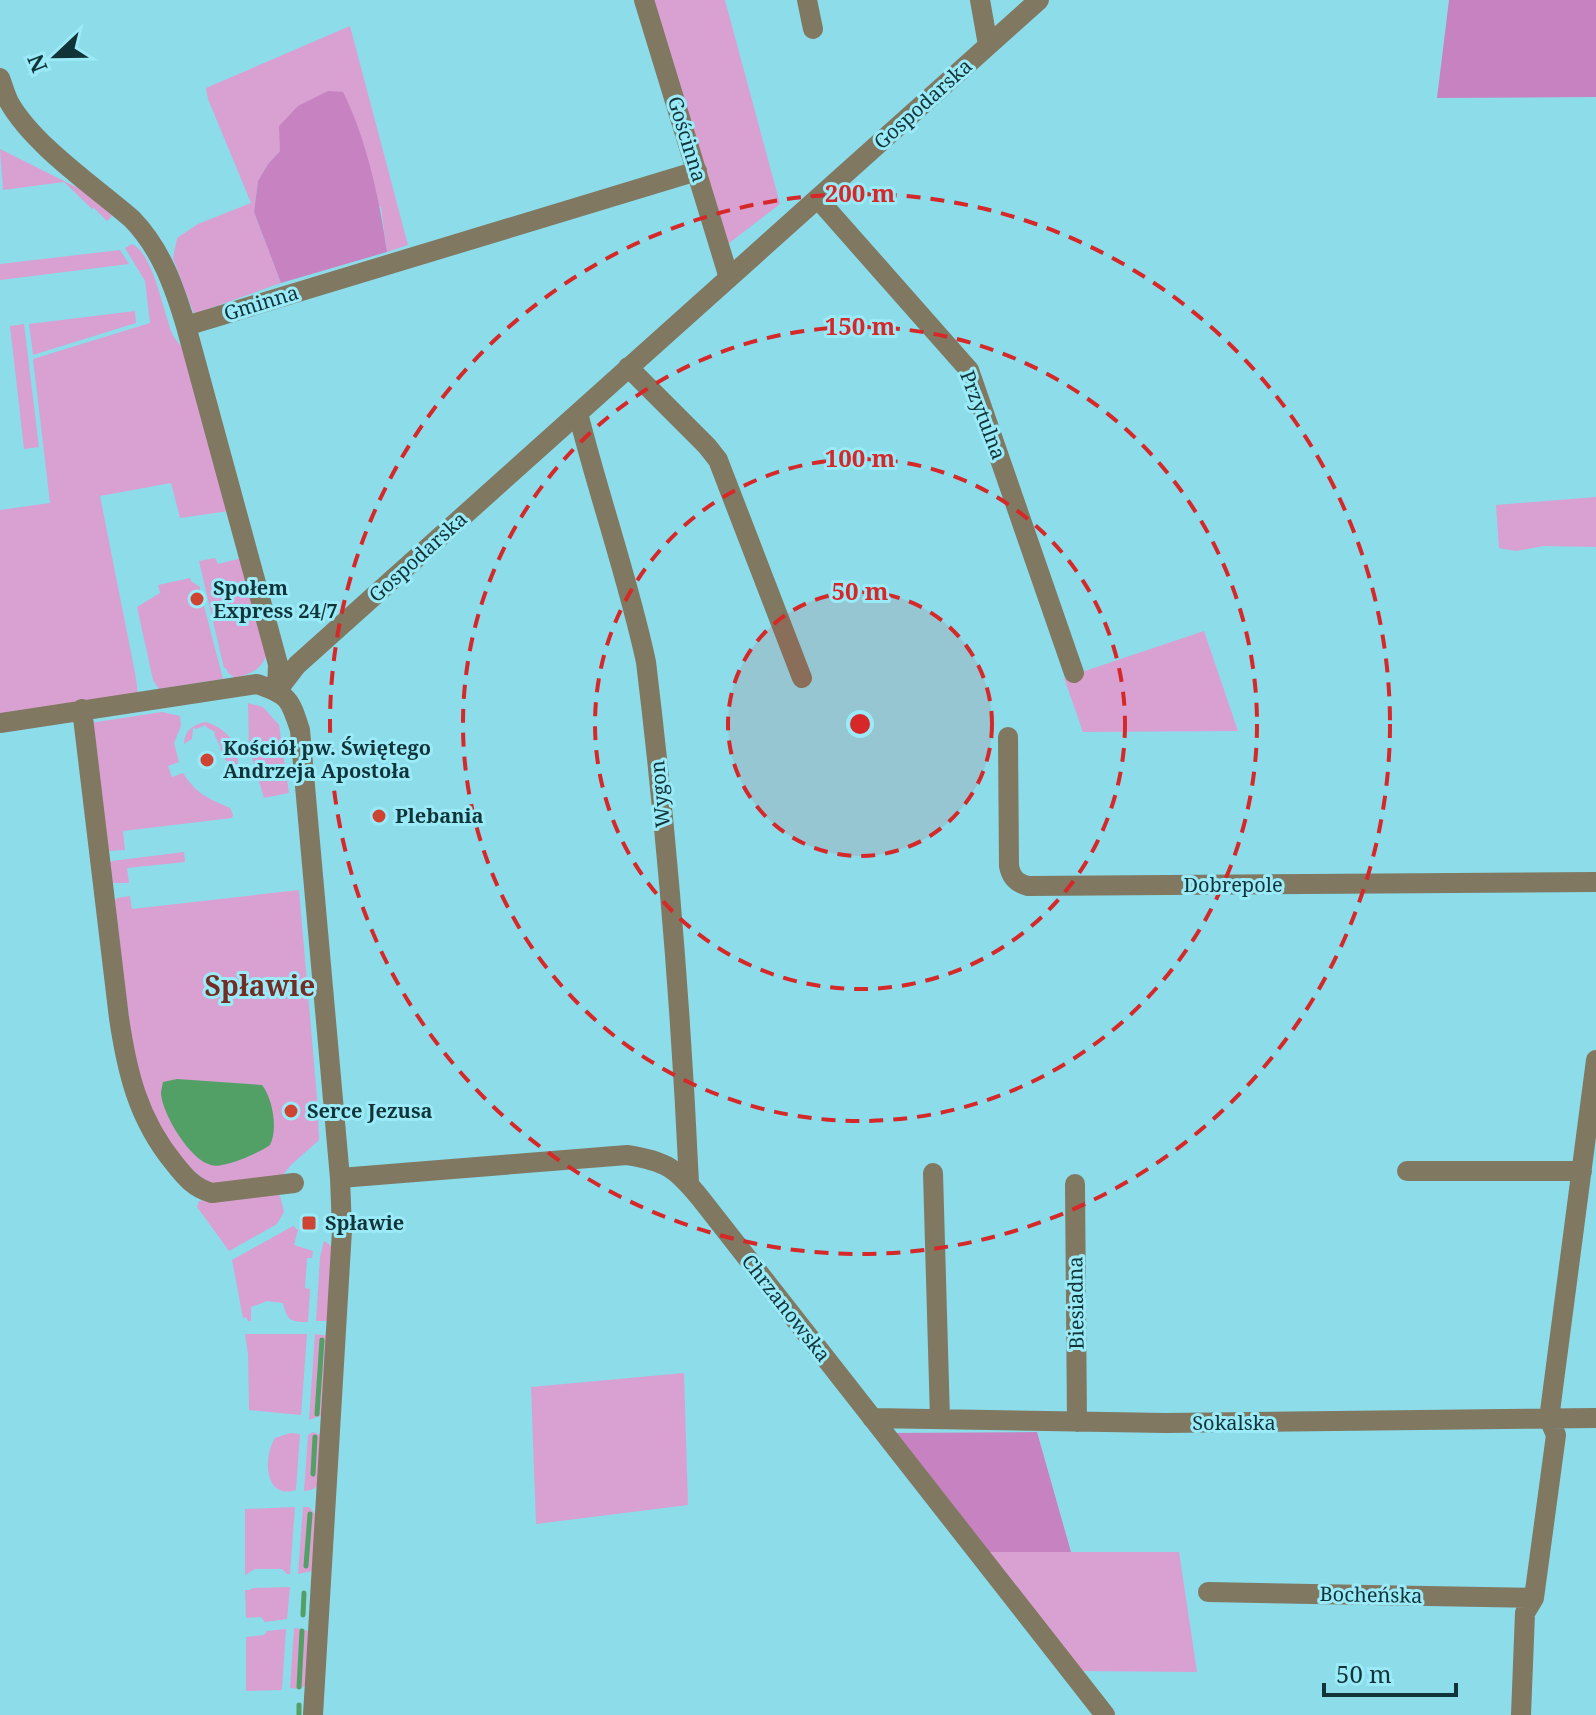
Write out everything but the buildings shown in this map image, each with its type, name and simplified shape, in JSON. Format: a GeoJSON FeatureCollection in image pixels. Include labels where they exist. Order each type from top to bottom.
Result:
{"type":"FeatureCollection","features":[{"type":"Feature","properties":{"kind":"street","name":"Gościnna"},"geometry":{"type":"LineString","coordinates":[[644,0],[729,278]]}},
{"type":"Feature","properties":{"kind":"street"},"geometry":{"type":"LineString","coordinates":[[807,0],[813,29]]}},
{"type":"Feature","properties":{"kind":"street"},"geometry":{"type":"LineString","coordinates":[[980,0],[988,45]]}},
{"type":"Feature","properties":{"kind":"street","name":"Gospodarska"},"geometry":{"type":"LineString","coordinates":[[277,691],[297,665],[1039,0]]}},
{"type":"Feature","properties":{"kind":"street"},"geometry":{"type":"LineString","coordinates":[[0,78],[7,100],[24,123],[42,144],[145,232],[170,277],[278,664],[277,691]]}},
{"type":"Feature","properties":{"kind":"street","name":"Gminna"},"geometry":{"type":"LineString","coordinates":[[186,326],[697,171]]}},
{"type":"Feature","properties":{"kind":"street","name":"Przytulna"},"geometry":{"type":"LineString","coordinates":[[818,199],[969,370],[1074,673]]}},
{"type":"Feature","properties":{"kind":"street"},"geometry":{"type":"LineString","coordinates":[[628,367],[718,460],[802,678]]}},
{"type":"Feature","properties":{"kind":"street","name":"Wygon"},"geometry":{"type":"LineString","coordinates":[[578,413],[646,662],[678,982],[689,1183]]}},
{"type":"Feature","properties":{"kind":"street"},"geometry":{"type":"LineString","coordinates":[[0,723],[257,684],[277,691],[291,704],[300,730],[342,1230],[313,1715]]}},
{"type":"Feature","properties":{"kind":"street"},"geometry":{"type":"LineString","coordinates":[[82,709],[123,1047],[137,1103],[168,1156],[191,1183],[202,1190],[212,1193],[294,1183]]}},
{"type":"Feature","properties":{"kind":"street","name":"Dobrepole"},"geometry":{"type":"LineString","coordinates":[[1008,737],[1009,866],[1015,880],[1028,886],[1596,882]]}},
{"type":"Feature","properties":{"kind":"street"},"geometry":{"type":"LineString","coordinates":[[1521,1715],[1525,1613],[1534,1598],[1556,1435],[1549,1419],[1596,1060]]}},
{"type":"Feature","properties":{"kind":"street","name":"Chrzanowska"},"geometry":{"type":"LineString","coordinates":[[340,1178],[627,1155],[652,1159],[672,1168],[689,1183],[1105,1715]]}},
{"type":"Feature","properties":{"kind":"street"},"geometry":{"type":"LineString","coordinates":[[1407,1171],[1582,1171]]}},
{"type":"Feature","properties":{"kind":"street"},"geometry":{"type":"LineString","coordinates":[[933,1173],[940,1419]]}},
{"type":"Feature","properties":{"kind":"street","name":"Biesiadna"},"geometry":{"type":"LineString","coordinates":[[1075,1184],[1077,1422]]}},
{"type":"Feature","properties":{"kind":"street","name":"Sokalska"},"geometry":{"type":"LineString","coordinates":[[872,1418],[1235,1423],[1596,1418]]}},
{"type":"Feature","properties":{"kind":"street","name":"Bocheńska"},"geometry":{"type":"LineString","coordinates":[[1208,1592],[1534,1598]]}},
{"type":"Feature","properties":{"kind":"shaded area"},"geometry":{"type":"Polygon","coordinates":[[[652,0],[725,0],[780,204],[728,244],[652,0]]]}},
{"type":"Feature","properties":{"kind":"shaded area"},"geometry":{"type":"Polygon","coordinates":[[[1449,0],[1596,0],[1596,97],[1437,98],[1449,0]]]}},
{"type":"Feature","properties":{"kind":"shaded area"},"geometry":{"type":"Polygon","coordinates":[[[350,26],[408,245],[387,252],[381,207],[280,151],[258,181],[254,212],[281,283],[194,314],[173,258],[177,238],[198,224],[251,203],[206,88],[350,26]]]}},
{"type":"Feature","properties":{"kind":"shaded area"},"geometry":{"type":"Polygon","coordinates":[[[328,91],[343,92],[359,129],[376,191],[387,252],[281,283],[254,212],[258,181],[280,151],[279,126],[298,106],[328,91]]]}},
{"type":"Feature","properties":{"kind":"shaded area"},"geometry":{"type":"Polygon","coordinates":[[[0,149],[84,191],[112,216],[107,221],[64,182],[3,190],[0,149]]]}},
{"type":"Feature","properties":{"kind":"shaded area"},"geometry":{"type":"Polygon","coordinates":[[[132,244],[152,270],[173,335],[183,348],[229,511],[180,518],[171,483],[100,496],[138,693],[0,715],[0,510],[50,503],[33,359],[150,323],[145,281],[125,248],[132,244]]]}},
{"type":"Feature","properties":{"kind":"shaded area"},"geometry":{"type":"Polygon","coordinates":[[[120,250],[129,264],[0,280],[0,264],[120,250]]]}},
{"type":"Feature","properties":{"kind":"shaded area"},"geometry":{"type":"Polygon","coordinates":[[[135,311],[136,323],[33,355],[29,324],[135,311]]]}},
{"type":"Feature","properties":{"kind":"shaded area"},"geometry":{"type":"Polygon","coordinates":[[[24,324],[39,447],[24,449],[10,326],[24,324]]]}},
{"type":"Feature","properties":{"kind":"shaded area"},"geometry":{"type":"Polygon","coordinates":[[[1596,497],[1596,547],[1544,546],[1516,551],[1499,548],[1496,505],[1596,497]]]}},
{"type":"Feature","properties":{"kind":"shaded area"},"geometry":{"type":"Polygon","coordinates":[[[215,558],[218,564],[242,558],[267,654],[255,670],[235,678],[224,668],[199,561],[215,558]]]}},
{"type":"Feature","properties":{"kind":"shaded area"},"geometry":{"type":"Polygon","coordinates":[[[190,578],[200,587],[200,590],[192,592],[195,607],[204,606],[223,679],[159,689],[153,680],[137,607],[160,593],[158,585],[190,578]]]}},
{"type":"Feature","properties":{"kind":"shaded area"},"geometry":{"type":"Polygon","coordinates":[[[1204,631],[1238,731],[1083,732],[1064,678],[1204,631]]]}},
{"type":"Feature","properties":{"kind":"shaded area"},"geometry":{"type":"Polygon","coordinates":[[[248,703],[263,707],[279,725],[289,793],[264,798],[249,748],[248,703]]]}},
{"type":"Feature","properties":{"kind":"shaded area"},"geometry":{"type":"Polygon","coordinates":[[[162,712],[180,716],[181,726],[174,743],[179,762],[168,766],[172,777],[183,773],[198,791],[230,808],[232,818],[123,831],[125,850],[109,851],[90,723],[162,712]]]}},
{"type":"Feature","properties":{"kind":"shaded area"},"geometry":{"type":"Polygon","coordinates":[[[206,722],[224,732],[237,748],[230,748],[232,754],[237,750],[238,763],[234,776],[215,732],[206,725],[193,728],[192,739],[184,744],[190,729],[206,722]]]}},
{"type":"Feature","properties":{"kind":"shaded area"},"geometry":{"type":"Polygon","coordinates":[[[184,852],[185,862],[127,868],[129,883],[112,883],[107,865],[112,861],[184,852]]]}},
{"type":"Feature","properties":{"kind":"shaded area"},"geometry":{"type":"Polygon","coordinates":[[[299,890],[319,1140],[282,1176],[212,1186],[173,1154],[138,1090],[114,901],[130,896],[132,909],[299,890]]]}},
{"type":"Feature","properties":{"kind":"shaded area"},"geometry":{"type":"Polygon","coordinates":[[[177,1079],[262,1085],[273,1115],[274,1131],[270,1145],[224,1165],[211,1165],[203,1161],[179,1136],[163,1103],[163,1082],[177,1079]]]}},
{"type":"Feature","properties":{"kind":"shaded area"},"geometry":{"type":"Polygon","coordinates":[[[274,1191],[280,1196],[284,1212],[277,1224],[229,1251],[197,1207],[199,1201],[274,1191]]]}},
{"type":"Feature","properties":{"kind":"shaded area"},"geometry":{"type":"Polygon","coordinates":[[[293,1226],[298,1230],[294,1245],[313,1251],[312,1258],[307,1258],[305,1288],[310,1289],[308,1322],[290,1319],[283,1303],[267,1301],[251,1307],[251,1321],[248,1321],[246,1317],[243,1318],[232,1260],[293,1226]]]}},
{"type":"Feature","properties":{"kind":"shaded area"},"geometry":{"type":"Polygon","coordinates":[[[324,1241],[333,1249],[330,1321],[316,1321],[320,1257],[324,1241]]]}},
{"type":"Feature","properties":{"kind":"shaded area"},"geometry":{"type":"Polygon","coordinates":[[[245,1334],[307,1334],[301,1415],[249,1410],[245,1334]]]}},
{"type":"Feature","properties":{"kind":"shaded area"},"geometry":{"type":"Polygon","coordinates":[[[315,1334],[329,1336],[323,1415],[309,1420],[315,1334]]]}},
{"type":"Feature","properties":{"kind":"shaded area"},"geometry":{"type":"Polygon","coordinates":[[[684,1373],[688,1505],[536,1524],[531,1387],[684,1373]]]}},
{"type":"Feature","properties":{"kind":"shaded area"},"geometry":{"type":"Polygon","coordinates":[[[313,1432],[322,1438],[318,1486],[304,1491],[308,1435],[313,1432]]]}},
{"type":"Feature","properties":{"kind":"shaded area"},"geometry":{"type":"Polygon","coordinates":[[[1037,1432],[1071,1552],[985,1552],[891,1433],[1037,1432]]]}},
{"type":"Feature","properties":{"kind":"shaded area"},"geometry":{"type":"Polygon","coordinates":[[[290,1433],[300,1434],[296,1490],[285,1491],[272,1483],[268,1465],[275,1438],[290,1433]]]}},
{"type":"Feature","properties":{"kind":"shaded area"},"geometry":{"type":"Polygon","coordinates":[[[295,1507],[290,1574],[282,1569],[255,1569],[245,1575],[245,1509],[295,1507]]]}},
{"type":"Feature","properties":{"kind":"shaded area"},"geometry":{"type":"Polygon","coordinates":[[[303,1507],[309,1507],[316,1515],[312,1571],[298,1574],[303,1507]]]}},
{"type":"Feature","properties":{"kind":"shaded area"},"geometry":{"type":"Polygon","coordinates":[[[985,1552],[1179,1552],[1197,1672],[1078,1671],[985,1552]]]}},
{"type":"Feature","properties":{"kind":"shaded area"},"geometry":{"type":"Polygon","coordinates":[[[290,1587],[287,1619],[265,1622],[261,1617],[246,1618],[245,1590],[290,1587]]]}},
{"type":"Feature","properties":{"kind":"shaded area"},"geometry":{"type":"Polygon","coordinates":[[[294,1628],[308,1631],[306,1685],[300,1689],[290,1688],[294,1628]]]}},
{"type":"Feature","properties":{"kind":"shaded area"},"geometry":{"type":"Polygon","coordinates":[[[286,1629],[282,1690],[246,1691],[246,1637],[286,1629]]]}},
{"type":"Feature","properties":{"kind":"waterway"},"geometry":{"type":"LineString","coordinates":[[317,1414],[322,1340]]}},
{"type":"Feature","properties":{"kind":"waterway"},"geometry":{"type":"LineString","coordinates":[[313,1474],[315,1437]]}},
{"type":"Feature","properties":{"kind":"waterway"},"geometry":{"type":"LineString","coordinates":[[306,1566],[310,1514]]}},
{"type":"Feature","properties":{"kind":"waterway"},"geometry":{"type":"LineString","coordinates":[[303,1615],[304,1593]]}},
{"type":"Feature","properties":{"kind":"waterway"},"geometry":{"type":"LineString","coordinates":[[299,1687],[302,1631]]}},
{"type":"Feature","properties":{"kind":"waterway"},"geometry":{"type":"LineString","coordinates":[[299,1705],[299,1715]]}},
{"type":"Feature","properties":{"kind":"place","name":"Społem Express 24/7"},"geometry":{"type":"Point","coordinates":[197,599]}},
{"type":"Feature","properties":{"kind":"place","name":"Kościół pw. Świętego Andrzeja Apostoła"},"geometry":{"type":"Point","coordinates":[207,760]}},
{"type":"Feature","properties":{"kind":"place","name":"Plebania"},"geometry":{"type":"Point","coordinates":[379,816]}},
{"type":"Feature","properties":{"kind":"place","name":"Serce Jezusa"},"geometry":{"type":"Point","coordinates":[291,1111]}},
{"type":"Feature","properties":{"kind":"place","name":"Spławie"},"geometry":{"type":"Point","coordinates":[309,1223]}},
{"type":"Feature","properties":{"kind":"district","name":"Spławie"},"geometry":{"type":"Point","coordinates":[260,986]}}]}
